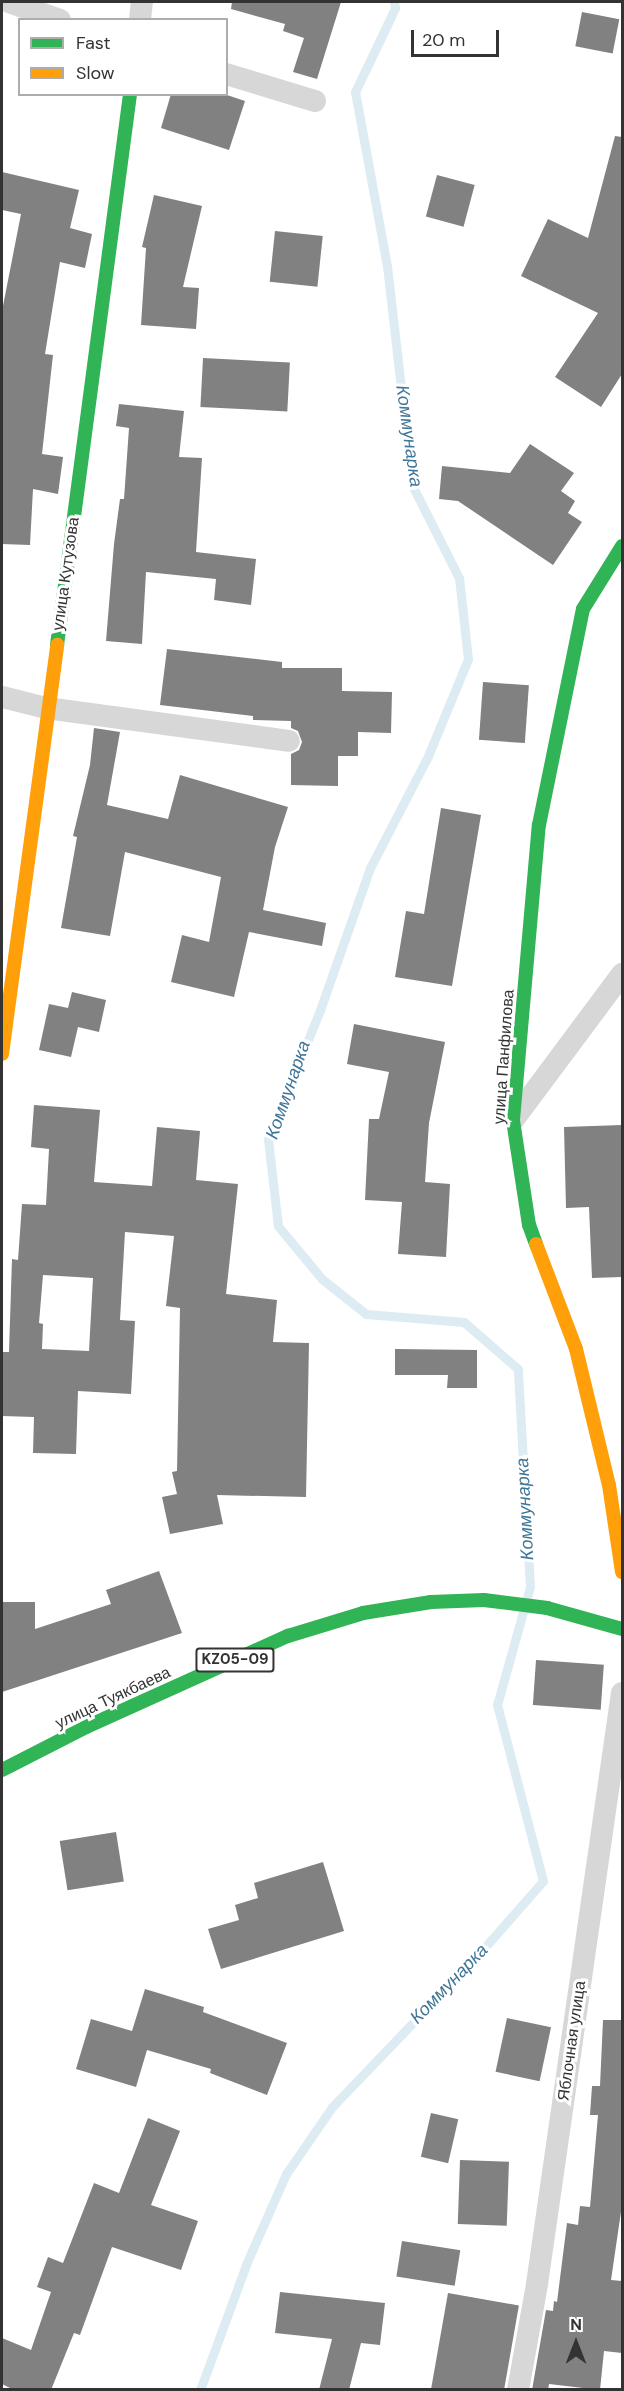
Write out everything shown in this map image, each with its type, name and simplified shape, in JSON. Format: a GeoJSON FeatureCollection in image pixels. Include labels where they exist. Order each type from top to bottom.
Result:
{"type":"FeatureCollection","features":[{"type":"Feature","properties":{"kind":"street"},"geometry":{"type":"LineString","coordinates":[[9,2],[54,18]]}},
{"type":"Feature","properties":{"kind":"street"},"geometry":{"type":"LineString","coordinates":[[140,18],[142,2]]}},
{"type":"Feature","properties":{"kind":"street"},"geometry":{"type":"LineString","coordinates":[[228,75],[315,101]]}},
{"type":"Feature","properties":{"kind":"street","name":"улица Кутузова"},"geometry":{"type":"LineString","coordinates":[[2,1054],[46,708],[65,588],[130,96]]}},
{"type":"Feature","properties":{"kind":"street","name":"улица Панфилова"},"geometry":{"type":"LineString","coordinates":[[622,546],[583,609],[539,825],[513,1120],[529,1225],[576,1348],[609,1485],[622,1572]]}},
{"type":"Feature","properties":{"kind":"street"},"geometry":{"type":"LineString","coordinates":[[2,698],[46,708],[289,741]]}},
{"type":"Feature","properties":{"kind":"street"},"geometry":{"type":"LineString","coordinates":[[513,1120],[622,975]]}},
{"type":"Feature","properties":{"kind":"street","name":"улица Туякбаева"},"geometry":{"type":"LineString","coordinates":[[2,1770],[86,1727],[288,1636],[363,1614],[431,1602],[484,1600],[547,1608],[622,1629]]}},
{"type":"Feature","properties":{"kind":"street","name":"Яблочная улица"},"geometry":{"type":"LineString","coordinates":[[518,2390],[539,2272],[622,1693]]}},
{"type":"Feature","properties":{"kind":"building"},"geometry":{"type":"Polygon","coordinates":[[[232,2],[341,2],[317,79],[293,72],[304,38],[283,31],[285,24],[231,9],[232,2]]]}},
{"type":"Feature","properties":{"kind":"building"},"geometry":{"type":"Polygon","coordinates":[[[582,12],[619,19],[613,54],[575,46],[582,12]]]}},
{"type":"Feature","properties":{"kind":"building"},"geometry":{"type":"Polygon","coordinates":[[[228,95],[245,101],[229,150],[161,128],[170,96],[228,95]]]}},
{"type":"Feature","properties":{"kind":"building"},"geometry":{"type":"Polygon","coordinates":[[[615,136],[622,137],[622,374],[601,407],[555,377],[598,313],[521,276],[548,219],[588,238],[615,136]]]}},
{"type":"Feature","properties":{"kind":"building"},"geometry":{"type":"Polygon","coordinates":[[[2,172],[79,190],[70,228],[92,234],[85,268],[60,262],[45,354],[53,355],[42,454],[63,457],[58,494],[33,489],[30,545],[2,544],[2,311],[21,214],[2,210],[2,172]]]}},
{"type":"Feature","properties":{"kind":"building"},"geometry":{"type":"Polygon","coordinates":[[[437,175],[475,185],[464,227],[426,217],[437,175]]]}},
{"type":"Feature","properties":{"kind":"building"},"geometry":{"type":"Polygon","coordinates":[[[154,195],[202,206],[183,287],[199,288],[196,329],[141,325],[146,248],[142,247],[154,195]]]}},
{"type":"Feature","properties":{"kind":"building"},"geometry":{"type":"Polygon","coordinates":[[[275,231],[323,236],[317,287],[270,282],[275,231]]]}},
{"type":"Feature","properties":{"kind":"building"},"geometry":{"type":"Polygon","coordinates":[[[203,358],[290,363],[287,411],[200,407],[203,358]]]}},
{"type":"Feature","properties":{"kind":"building"},"geometry":{"type":"Polygon","coordinates":[[[119,404],[184,411],[179,457],[202,458],[196,552],[256,559],[251,605],[214,600],[216,579],[146,572],[142,644],[106,641],[114,544],[120,499],[124,499],[129,428],[116,426],[119,404]]]}},
{"type":"Feature","properties":{"kind":"building"},"geometry":{"type":"Polygon","coordinates":[[[530,444],[574,473],[561,491],[575,501],[568,513],[582,522],[553,565],[458,501],[439,499],[442,466],[510,473],[530,444]]]}},
{"type":"Feature","properties":{"kind":"building"},"geometry":{"type":"Polygon","coordinates":[[[167,649],[282,662],[282,668],[342,668],[342,691],[392,692],[391,733],[358,732],[358,756],[338,756],[338,786],[291,785],[291,754],[299,750],[302,742],[298,731],[291,728],[291,721],[253,720],[253,716],[160,705],[167,649]]]}},
{"type":"Feature","properties":{"kind":"building"},"geometry":{"type":"Polygon","coordinates":[[[483,682],[529,685],[525,743],[479,740],[483,682]]]}},
{"type":"Feature","properties":{"kind":"building"},"geometry":{"type":"Polygon","coordinates":[[[94,728],[120,732],[107,805],[168,819],[180,775],[288,807],[275,847],[263,910],[326,923],[322,946],[249,932],[234,997],[171,982],[182,935],[209,942],[221,877],[125,852],[110,936],[61,928],[77,837],[73,836],[90,765],[94,728]]]}},
{"type":"Feature","properties":{"kind":"building"},"geometry":{"type":"Polygon","coordinates":[[[441,808],[481,815],[452,986],[395,977],[406,911],[424,914],[441,808]]]}},
{"type":"Feature","properties":{"kind":"building"},"geometry":{"type":"Polygon","coordinates":[[[72,992],[106,1000],[99,1032],[78,1027],[71,1057],[39,1050],[49,1004],[68,1008],[72,992]]]}},
{"type":"Feature","properties":{"kind":"building"},"geometry":{"type":"Polygon","coordinates":[[[354,1024],[445,1042],[429,1123],[425,1182],[450,1184],[446,1257],[398,1254],[402,1202],[365,1200],[369,1119],[379,1119],[389,1072],[347,1064],[354,1024]]]}},
{"type":"Feature","properties":{"kind":"building"},"geometry":{"type":"Polygon","coordinates":[[[34,1105],[100,1110],[94,1182],[152,1186],[157,1127],[200,1131],[196,1180],[238,1184],[226,1294],[277,1300],[273,1342],[309,1343],[306,1497],[217,1495],[223,1524],[170,1534],[162,1497],[177,1494],[172,1472],[177,1471],[180,1308],[166,1306],[174,1236],[125,1232],[120,1320],[135,1321],[131,1394],[78,1391],[76,1454],[33,1453],[34,1417],[2,1416],[2,1352],[9,1352],[12,1259],[18,1260],[22,1204],[46,1205],[49,1149],[31,1147],[34,1105]],[[43,1275],[39,1323],[43,1324],[42,1349],[89,1351],[93,1278],[43,1275]]]}},
{"type":"Feature","properties":{"kind":"building"},"geometry":{"type":"Polygon","coordinates":[[[622,1125],[622,1277],[592,1278],[589,1207],[566,1208],[564,1127],[622,1125]]]}},
{"type":"Feature","properties":{"kind":"building"},"geometry":{"type":"Polygon","coordinates":[[[395,1349],[477,1350],[477,1388],[447,1388],[448,1375],[395,1375],[395,1349]]]}},
{"type":"Feature","properties":{"kind":"building"},"geometry":{"type":"Polygon","coordinates":[[[159,1571],[182,1633],[2,1692],[2,1602],[35,1602],[35,1629],[111,1604],[106,1590],[159,1571]]]}},
{"type":"Feature","properties":{"kind":"building"},"geometry":{"type":"Polygon","coordinates":[[[536,1660],[604,1665],[601,1710],[533,1705],[536,1660]]]}},
{"type":"Feature","properties":{"kind":"building"},"geometry":{"type":"Polygon","coordinates":[[[116,1832],[124,1881],[68,1890],[60,1841],[116,1832]]]}},
{"type":"Feature","properties":{"kind":"building"},"geometry":{"type":"Polygon","coordinates":[[[323,1862],[344,1931],[221,1969],[208,1929],[239,1920],[235,1905],[258,1898],[254,1883],[323,1862]]]}},
{"type":"Feature","properties":{"kind":"building"},"geometry":{"type":"Polygon","coordinates":[[[145,1989],[204,2007],[203,2012],[287,2043],[267,2095],[210,2073],[211,2069],[147,2050],[136,2087],[76,2069],[91,2019],[132,2031],[145,1989]]]}},
{"type":"Feature","properties":{"kind":"building"},"geometry":{"type":"Polygon","coordinates":[[[507,2018],[551,2027],[540,2081],[496,2072],[507,2018]]]}},
{"type":"Feature","properties":{"kind":"building"},"geometry":{"type":"Polygon","coordinates":[[[603,2020],[622,2020],[622,2205],[611,2280],[622,2281],[622,2353],[604,2351],[600,2390],[549,2384],[548,2390],[532,2390],[546,2310],[553,2311],[554,2301],[557,2302],[567,2223],[578,2225],[580,2206],[590,2207],[598,2115],[590,2115],[592,2086],[600,2086],[603,2020]]]}},
{"type":"Feature","properties":{"kind":"building"},"geometry":{"type":"Polygon","coordinates":[[[431,2113],[458,2119],[448,2163],[421,2157],[431,2113]]]}},
{"type":"Feature","properties":{"kind":"building"},"geometry":{"type":"Polygon","coordinates":[[[148,2118],[180,2131],[151,2205],[198,2221],[181,2270],[112,2247],[80,2335],[74,2333],[51,2390],[14,2390],[2,2384],[2,2338],[31,2350],[51,2292],[37,2287],[48,2257],[63,2263],[94,2183],[119,2193],[148,2118]]]}},
{"type":"Feature","properties":{"kind":"building"},"geometry":{"type":"Polygon","coordinates":[[[460,2160],[509,2162],[507,2226],[458,2224],[460,2160]]]}},
{"type":"Feature","properties":{"kind":"building"},"geometry":{"type":"Polygon","coordinates":[[[402,2241],[460,2250],[455,2286],[396,2277],[402,2241]]]}},
{"type":"Feature","properties":{"kind":"building"},"geometry":{"type":"Polygon","coordinates":[[[280,2292],[385,2303],[380,2345],[361,2343],[349,2390],[319,2390],[332,2339],[275,2333],[280,2292]]]}},
{"type":"Feature","properties":{"kind":"building"},"geometry":{"type":"Polygon","coordinates":[[[448,2293],[519,2306],[504,2390],[431,2390],[448,2293]]]}},
{"type":"Feature","properties":{"kind":"waterway","name":"Коммунарка"},"geometry":{"type":"LineString","coordinates":[[200,2390],[247,2262],[286,2174],[332,2107],[478,1955],[543,1881],[497,1705],[530,1587],[518,1369],[464,1322],[366,1314],[322,1279],[278,1226],[268,1140],[320,1010],[370,868],[428,756],[468,659],[459,578],[412,485],[387,266],[355,92],[395,8],[394,2]]}},
{"type":"Feature","properties":{"kind":"traffic: fast"},"geometry":{"type":"LineString","coordinates":[[57,645],[130,96]]}},
{"type":"Feature","properties":{"kind":"traffic: fast"},"geometry":{"type":"LineString","coordinates":[[536,1244],[529,1225],[513,1120],[539,825],[583,609],[622,546]]}},
{"type":"Feature","properties":{"kind":"traffic: fast"},"geometry":{"type":"LineString","coordinates":[[2,1770],[86,1727],[288,1636],[363,1613],[431,1602],[484,1600],[547,1608],[622,1629]]}},
{"type":"Feature","properties":{"kind":"traffic: slow"},"geometry":{"type":"LineString","coordinates":[[2,1054],[57,645]]}},
{"type":"Feature","properties":{"kind":"traffic: slow"},"geometry":{"type":"LineString","coordinates":[[536,1244],[576,1349],[609,1485],[622,1572]]}}]}
